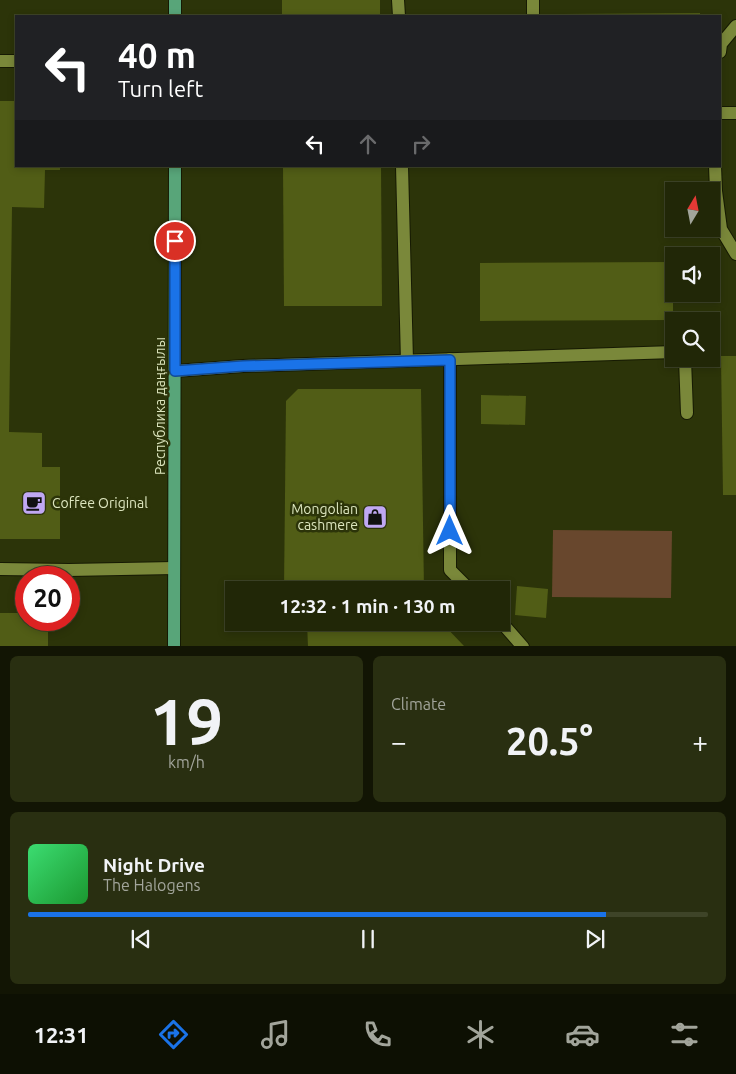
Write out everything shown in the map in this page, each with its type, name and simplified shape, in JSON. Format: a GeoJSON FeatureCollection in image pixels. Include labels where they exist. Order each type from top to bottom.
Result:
{"type":"FeatureCollection","features":[{"type":"Feature","properties":{"kind":"main road"},"geometry":{"type":"LineString","coordinates":[[175,0],[175,15]]}},
{"type":"Feature","properties":{"kind":"main road","name":"Республика даңғылы"},"geometry":{"type":"LineString","coordinates":[[174,646],[175,167]]}},
{"type":"Feature","properties":{"kind":"lane"},"geometry":{"type":"LineString","coordinates":[[398,0],[399,15]]}},
{"type":"Feature","properties":{"kind":"lane"},"geometry":{"type":"LineString","coordinates":[[533,0],[533,15]]}},
{"type":"Feature","properties":{"kind":"lane"},"geometry":{"type":"LineString","coordinates":[[721,44],[736,26]]}},
{"type":"Feature","properties":{"kind":"lane"},"geometry":{"type":"LineString","coordinates":[[0,61],[15,61]]}},
{"type":"Feature","properties":{"kind":"lane"},"geometry":{"type":"LineString","coordinates":[[721,113],[736,113]]}},
{"type":"Feature","properties":{"kind":"lane"},"geometry":{"type":"LineString","coordinates":[[402,167],[407,361]]}},
{"type":"Feature","properties":{"kind":"lane"},"geometry":{"type":"LineString","coordinates":[[716,167],[716,191],[721,229],[736,254]]}},
{"type":"Feature","properties":{"kind":"lane"},"geometry":{"type":"LineString","coordinates":[[175,371],[243,366],[665,352]]}},
{"type":"Feature","properties":{"kind":"lane"},"geometry":{"type":"LineString","coordinates":[[450,360],[450,570],[461,581]]}},
{"type":"Feature","properties":{"kind":"lane"},"geometry":{"type":"LineString","coordinates":[[685,367],[687,412]]}},
{"type":"Feature","properties":{"kind":"lane"},"geometry":{"type":"LineString","coordinates":[[0,569],[174,568]]}},
{"type":"Feature","properties":{"kind":"lane"},"geometry":{"type":"LineString","coordinates":[[509,631],[523,646]]}},
{"type":"Feature","properties":{"kind":"shaded area"},"geometry":{"type":"Polygon","coordinates":[[[553,530],[672,531],[671,598],[552,597],[553,530]]]}},
{"type":"Feature","properties":{"kind":"building"},"geometry":{"type":"Polygon","coordinates":[[[282,0],[380,0],[380,15],[282,15],[282,0]]]}},
{"type":"Feature","properties":{"kind":"building"},"geometry":{"type":"Polygon","coordinates":[[[700,13],[700,15],[561,15],[700,13]]]}},
{"type":"Feature","properties":{"kind":"building"},"geometry":{"type":"Polygon","coordinates":[[[0,101],[15,101],[15,167],[60,167],[60,170],[45,170],[44,208],[12,207],[9,432],[42,433],[42,467],[60,467],[60,539],[0,539],[0,101]]]}},
{"type":"Feature","properties":{"kind":"building"},"geometry":{"type":"Polygon","coordinates":[[[283,167],[381,167],[382,306],[284,306],[283,167]]]}},
{"type":"Feature","properties":{"kind":"building"},"geometry":{"type":"Polygon","coordinates":[[[665,262],[665,302],[673,302],[673,312],[665,312],[665,320],[480,321],[480,263],[665,262]]]}},
{"type":"Feature","properties":{"kind":"building"},"geometry":{"type":"Polygon","coordinates":[[[721,356],[736,356],[736,495],[723,495],[721,356]]]}},
{"type":"Feature","properties":{"kind":"building"},"geometry":{"type":"Polygon","coordinates":[[[298,389],[421,389],[424,581],[284,581],[286,401],[298,389]]]}},
{"type":"Feature","properties":{"kind":"building"},"geometry":{"type":"Polygon","coordinates":[[[481,395],[526,396],[525,425],[481,424],[481,395]]]}},
{"type":"Feature","properties":{"kind":"building"},"geometry":{"type":"Polygon","coordinates":[[[517,586],[548,589],[546,618],[515,615],[517,586]]]}},
{"type":"Feature","properties":{"kind":"building"},"geometry":{"type":"Polygon","coordinates":[[[0,613],[15,613],[15,631],[48,631],[48,646],[0,646],[0,613]]]}},
{"type":"Feature","properties":{"kind":"building"},"geometry":{"type":"Polygon","coordinates":[[[307,631],[450,631],[464,646],[308,646],[307,631]]]}},
{"type":"Feature","properties":{"kind":"place","name":"Coffee Original"},"geometry":{"type":"Point","coordinates":[34,503]}},
{"type":"Feature","properties":{"kind":"place","name":"Mongolian cashmere"},"geometry":{"type":"Point","coordinates":[375,517]}},
{"type":"Feature","properties":{"kind":"route"},"geometry":{"type":"LineString","coordinates":[[175,241],[175,371],[243,366],[450,360],[450,531]]}}]}
